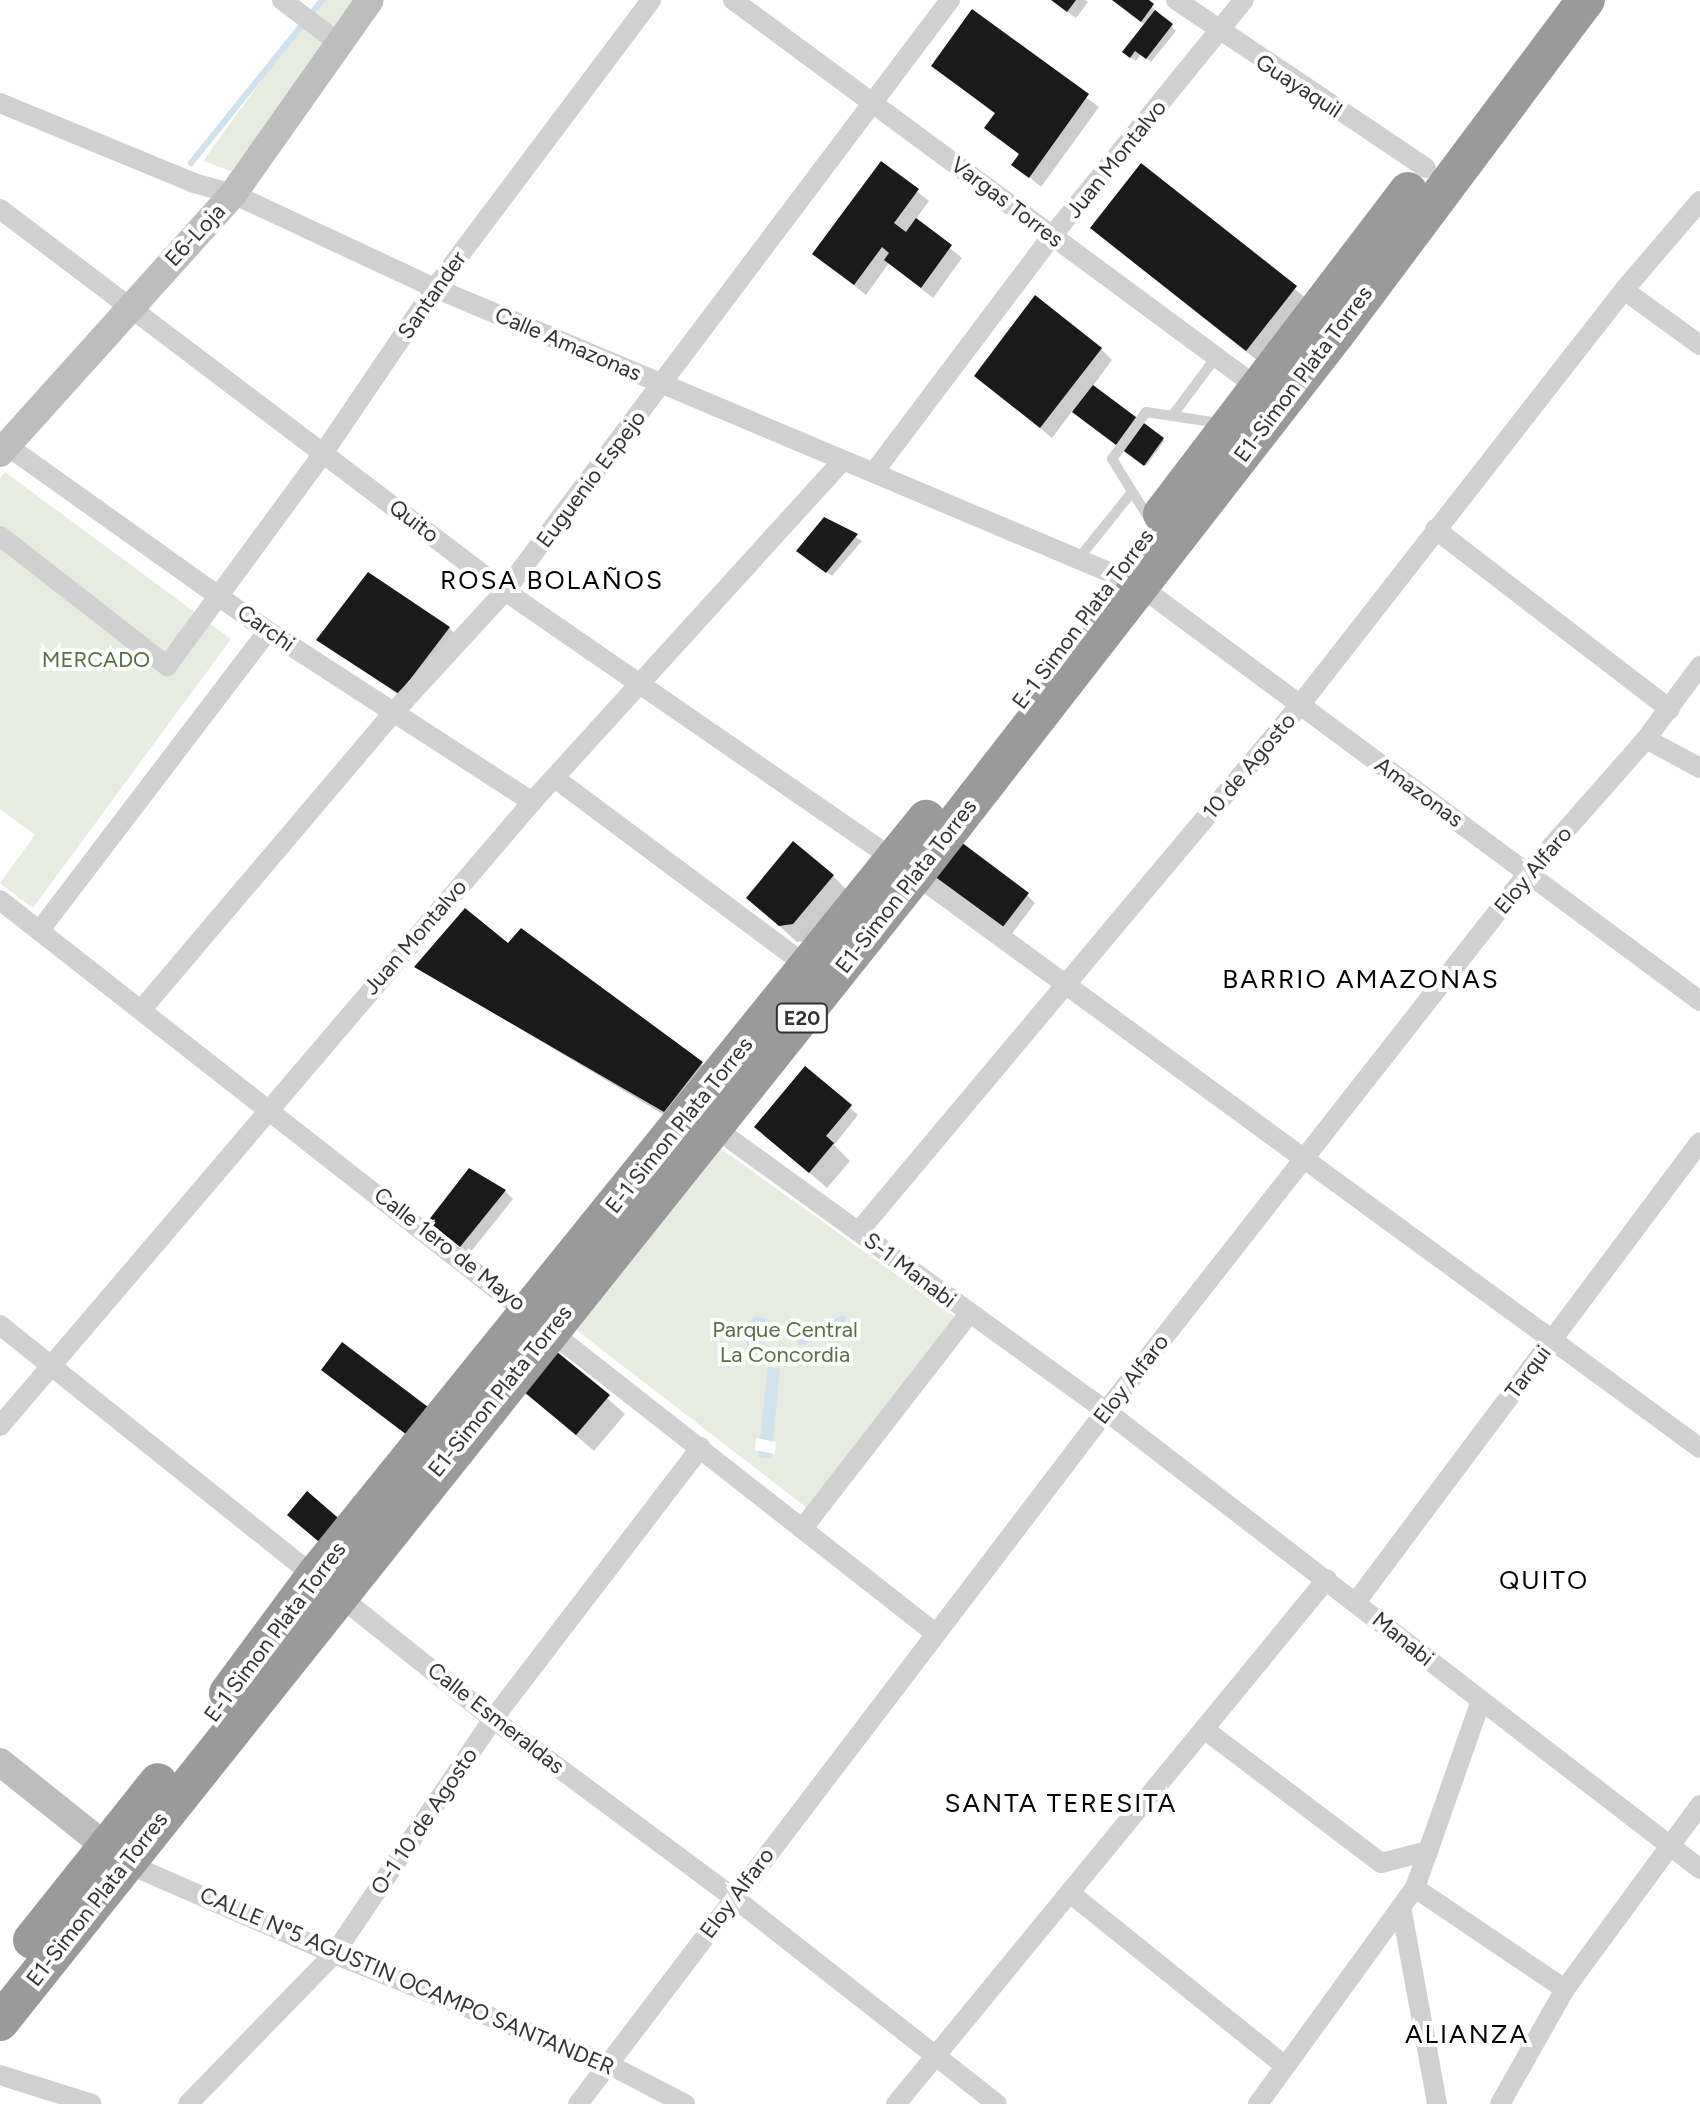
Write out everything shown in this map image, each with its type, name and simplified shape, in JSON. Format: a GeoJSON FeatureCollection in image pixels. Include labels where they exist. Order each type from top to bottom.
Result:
{"type":"FeatureCollection","features":[{"type":"Feature","properties":{"kind":"highway","name":"E-1 Simon Plata Torres"},"geometry":{"type":"LineString","coordinates":[[1127,579],[1153,526],[1229,425],[1269,396],[1426,168],[1559,0]]}},
{"type":"Feature","properties":{"kind":"highway","name":"E1-Simon Plata Torres"},"geometry":{"type":"LineString","coordinates":[[0,2022],[115,1854],[540,1319],[715,1128],[905,867],[1127,579],[1269,396],[1586,0]]}},
{"type":"Feature","properties":{"kind":"highway","name":"E-1 Simon Plata Torres"},"geometry":{"type":"LineString","coordinates":[[540,1319],[807,966],[905,867]]}},
{"type":"Feature","properties":{"kind":"highway","name":"E20"},"geometry":{"type":"LineString","coordinates":[[0,1982],[115,1854]]}},
{"type":"Feature","properties":{"kind":"main road","name":"E6-Loja"},"geometry":{"type":"LineString","coordinates":[[3,449],[233,194],[370,0]]}},
{"type":"Feature","properties":{"kind":"main road"},"geometry":{"type":"LineString","coordinates":[[0,1762],[115,1854]]}},
{"type":"Feature","properties":{"kind":"street"},"geometry":{"type":"LineString","coordinates":[[282,0],[340,44]]}},
{"type":"Feature","properties":{"kind":"street","name":"Santander"},"geometry":{"type":"LineString","coordinates":[[0,536],[167,666],[217,593],[324,452],[435,288],[651,0]]}},
{"type":"Feature","properties":{"kind":"street","name":"Vargas Torres"},"geometry":{"type":"LineString","coordinates":[[733,0],[1269,396]]}},
{"type":"Feature","properties":{"kind":"street","name":"Euguenio Espejo"},"geometry":{"type":"LineString","coordinates":[[142,1009],[393,713],[505,591],[950,0]]}},
{"type":"Feature","properties":{"kind":"street","name":"Guayaquil"},"geometry":{"type":"LineString","coordinates":[[1176,0],[1218,33],[1426,168]]}},
{"type":"Feature","properties":{"kind":"street","name":"Juan Montalvo"},"geometry":{"type":"LineString","coordinates":[[874,472],[1052,236],[1244,0]]}},
{"type":"Feature","properties":{"kind":"street","name":"Calle Amazonas"},"geometry":{"type":"LineString","coordinates":[[0,103],[194,183],[233,194],[435,288],[1127,579]]}},
{"type":"Feature","properties":{"kind":"street","name":"10 de Agosto"},"geometry":{"type":"LineString","coordinates":[[859,1231],[1300,705],[1624,290],[1700,201]]}},
{"type":"Feature","properties":{"kind":"street","name":"Quito"},"geometry":{"type":"LineString","coordinates":[[0,209],[505,591],[905,867],[1700,1448]]}},
{"type":"Feature","properties":{"kind":"street"},"geometry":{"type":"LineString","coordinates":[[1624,290],[1700,345]]}},
{"type":"Feature","properties":{"kind":"street","name":"Carchi"},"geometry":{"type":"LineString","coordinates":[[3,449],[217,593],[268,631],[532,802]]}},
{"type":"Feature","properties":{"kind":"street","name":"Juan Montalvo"},"geometry":{"type":"LineString","coordinates":[[0,1426],[50,1363],[532,802],[843,460]]}},
{"type":"Feature","properties":{"kind":"street"},"geometry":{"type":"LineString","coordinates":[[1435,529],[1670,709]]}},
{"type":"Feature","properties":{"kind":"street","name":"Amazonas"},"geometry":{"type":"LineString","coordinates":[[1127,579],[1700,1001]]}},
{"type":"Feature","properties":{"kind":"street"},"geometry":{"type":"LineString","coordinates":[[40,930],[268,631]]}},
{"type":"Feature","properties":{"kind":"street","name":"Eloy Alfaro"},"geometry":{"type":"LineString","coordinates":[[578,2104],[934,1632],[1106,1411],[1528,873],[1646,739],[1700,666]]}},
{"type":"Feature","properties":{"kind":"street"},"geometry":{"type":"LineString","coordinates":[[1646,739],[1700,768]]}},
{"type":"Feature","properties":{"kind":"street"},"geometry":{"type":"LineString","coordinates":[[556,779],[807,966]]}},
{"type":"Feature","properties":{"kind":"street","name":"Calle 1ero de Mayo"},"geometry":{"type":"LineString","coordinates":[[3,908],[40,930],[142,1009],[540,1319],[934,1632]]}},
{"type":"Feature","properties":{"kind":"street","name":"S-1 Manabi"},"geometry":{"type":"LineString","coordinates":[[715,1128],[1106,1411]]}},
{"type":"Feature","properties":{"kind":"street","name":"Tarqui"},"geometry":{"type":"LineString","coordinates":[[1356,1602],[1700,1142]]}},
{"type":"Feature","properties":{"kind":"street"},"geometry":{"type":"LineString","coordinates":[[803,1528],[969,1314]]}},
{"type":"Feature","properties":{"kind":"street","name":"Calle Esmeraldas"},"geometry":{"type":"LineString","coordinates":[[0,1325],[328,1583],[493,1719],[733,1897],[933,2059],[997,2104]]}},
{"type":"Feature","properties":{"kind":"street","name":"Manabi"},"geometry":{"type":"LineString","coordinates":[[1106,1411],[1700,1869]]}},
{"type":"Feature","properties":{"kind":"street","name":"O-1 10 de Agosto"},"geometry":{"type":"LineString","coordinates":[[188,2104],[334,1954],[493,1719],[701,1447]]}},
{"type":"Feature","properties":{"kind":"street"},"geometry":{"type":"LineString","coordinates":[[896,2104],[1327,1579]]}},
{"type":"Feature","properties":{"kind":"street"},"geometry":{"type":"LineString","coordinates":[[1258,2104],[1415,1888],[1481,1701]]}},
{"type":"Feature","properties":{"kind":"street"},"geometry":{"type":"LineString","coordinates":[[1204,1729],[1381,1863],[1428,1851]]}},
{"type":"Feature","properties":{"kind":"street"},"geometry":{"type":"LineString","coordinates":[[1500,2104],[1565,1989],[1667,1844],[1700,1805]]}},
{"type":"Feature","properties":{"kind":"street","name":"CALLE Nº5 AGUSTIN OCAMPO SANTANDER"},"geometry":{"type":"LineString","coordinates":[[115,1854],[334,1954],[608,2064],[685,2104]]}},
{"type":"Feature","properties":{"kind":"street"},"geometry":{"type":"LineString","coordinates":[[1415,1888],[1565,1989]]}},
{"type":"Feature","properties":{"kind":"street"},"geometry":{"type":"LineString","coordinates":[[1070,1893],[1285,2066]]}},
{"type":"Feature","properties":{"kind":"street"},"geometry":{"type":"LineString","coordinates":[[1401,1907],[1437,2104]]}},
{"type":"Feature","properties":{"kind":"street"},"geometry":{"type":"LineString","coordinates":[[0,2075],[92,2104]]}},
{"type":"Feature","properties":{"kind":"lane"},"geometry":{"type":"LineString","coordinates":[[1172,416],[1216,357]]}},
{"type":"Feature","properties":{"kind":"lane"},"geometry":{"type":"LineString","coordinates":[[1153,526],[1112,459],[1146,412],[1229,425]]}},
{"type":"Feature","properties":{"kind":"lane"},"geometry":{"type":"LineString","coordinates":[[1079,558],[1132,492]]}},
{"type":"Feature","properties":{"kind":"green space"},"geometry":{"type":"Polygon","coordinates":[[[320,0],[359,0],[231,171],[203,161],[320,0]]]}},
{"type":"Feature","properties":{"kind":"green space","name":"MERCADO"},"geometry":{"type":"Polygon","coordinates":[[[5,472],[231,639],[33,908],[0,883],[35,835],[0,809],[0,479],[5,472]]]}},
{"type":"Feature","properties":{"kind":"green space","name":"Parque Central La Concordia"},"geometry":{"type":"Polygon","coordinates":[[[713,1143],[955,1317],[807,1508],[571,1326],[713,1143]]]}},
{"type":"Feature","properties":{"kind":"water"},"geometry":{"type":"Polygon","coordinates":[[[845,1315],[846,1330],[799,1346],[793,1332],[845,1315]]]}},
{"type":"Feature","properties":{"kind":"water"},"geometry":{"type":"Polygon","coordinates":[[[755,1316],[767,1319],[748,1348],[743,1330],[755,1316]]]}},
{"type":"Feature","properties":{"kind":"water"},"geometry":{"type":"Polygon","coordinates":[[[768,1367],[780,1369],[771,1459],[758,1457],[768,1367]]]}},
{"type":"Feature","properties":{"kind":"pier"},"geometry":{"type":"Polygon","coordinates":[[[756,1438],[776,1442],[775,1454],[755,1450],[756,1438]]]}},
{"type":"Feature","properties":{"kind":"building"},"geometry":{"type":"Polygon","coordinates":[[[1051,0],[1076,0],[1067,12],[1051,0]]]}},
{"type":"Feature","properties":{"kind":"building"},"geometry":{"type":"Polygon","coordinates":[[[1112,0],[1149,0],[1154,4],[1141,22],[1112,0]]]}},
{"type":"Feature","properties":{"kind":"building"},"geometry":{"type":"Polygon","coordinates":[[[972,9],[1089,94],[1029,178],[1011,165],[1019,154],[984,128],[995,113],[931,66],[972,9]]]}},
{"type":"Feature","properties":{"kind":"building"},"geometry":{"type":"Polygon","coordinates":[[[1155,10],[1173,24],[1146,59],[1135,51],[1130,58],[1122,52],[1155,10]]]}},
{"type":"Feature","properties":{"kind":"building"},"geometry":{"type":"Polygon","coordinates":[[[881,161],[919,189],[894,223],[906,232],[916,218],[952,245],[921,288],[884,260],[889,253],[882,247],[854,285],[812,254],[881,161]]]}},
{"type":"Feature","properties":{"kind":"building"},"geometry":{"type":"Polygon","coordinates":[[[1141,163],[1297,286],[1246,351],[1090,228],[1141,163]]]}},
{"type":"Feature","properties":{"kind":"building"},"geometry":{"type":"Polygon","coordinates":[[[1035,295],[1102,348],[1040,428],[974,376],[1035,295]]]}},
{"type":"Feature","properties":{"kind":"building"},"geometry":{"type":"Polygon","coordinates":[[[1093,385],[1164,438],[1144,466],[1072,412],[1093,385]]]}},
{"type":"Feature","properties":{"kind":"building"},"geometry":{"type":"Polygon","coordinates":[[[824,517],[858,534],[826,573],[796,551],[824,517]]]}},
{"type":"Feature","properties":{"kind":"building"},"geometry":{"type":"Polygon","coordinates":[[[368,572],[450,627],[399,694],[316,640],[368,572]]]}},
{"type":"Feature","properties":{"kind":"building"},"geometry":{"type":"Polygon","coordinates":[[[957,839],[1029,893],[1002,928],[927,874],[957,839]]]}},
{"type":"Feature","properties":{"kind":"building"},"geometry":{"type":"Polygon","coordinates":[[[793,841],[834,875],[793,924],[779,926],[746,898],[793,841]]]}},
{"type":"Feature","properties":{"kind":"building"},"geometry":{"type":"Polygon","coordinates":[[[465,908],[508,943],[521,928],[703,1062],[664,1112],[414,967],[465,908]]]}},
{"type":"Feature","properties":{"kind":"building"},"geometry":{"type":"Polygon","coordinates":[[[805,1066],[852,1105],[826,1136],[834,1143],[809,1173],[754,1127],[805,1066]]]}},
{"type":"Feature","properties":{"kind":"building"},"geometry":{"type":"Polygon","coordinates":[[[469,1168],[506,1190],[460,1247],[428,1221],[469,1168]]]}},
{"type":"Feature","properties":{"kind":"building"},"geometry":{"type":"Polygon","coordinates":[[[342,1342],[432,1410],[411,1438],[321,1370],[342,1342]]]}},
{"type":"Feature","properties":{"kind":"building"},"geometry":{"type":"Polygon","coordinates":[[[551,1347],[610,1395],[576,1435],[518,1387],[551,1347]]]}},
{"type":"Feature","properties":{"kind":"building"},"geometry":{"type":"Polygon","coordinates":[[[307,1491],[344,1523],[324,1546],[287,1515],[307,1491]]]}},
{"type":"Feature","properties":{"kind":"waterway"},"geometry":{"type":"LineString","coordinates":[[191,163],[322,0]]}},
{"type":"Feature","properties":{"kind":"district","name":"ROSA BOLAÑOS"},"geometry":{"type":"Point","coordinates":[552,581]}},
{"type":"Feature","properties":{"kind":"district","name":"BARRIO AMAZONAS"},"geometry":{"type":"Point","coordinates":[1361,980]}},
{"type":"Feature","properties":{"kind":"district","name":"QUITO"},"geometry":{"type":"Point","coordinates":[1544,1581]}},
{"type":"Feature","properties":{"kind":"district","name":"SANTA TERESITA"},"geometry":{"type":"Point","coordinates":[1061,1804]}},
{"type":"Feature","properties":{"kind":"district","name":"ALIANZA"},"geometry":{"type":"Point","coordinates":[1467,2035]}}]}
